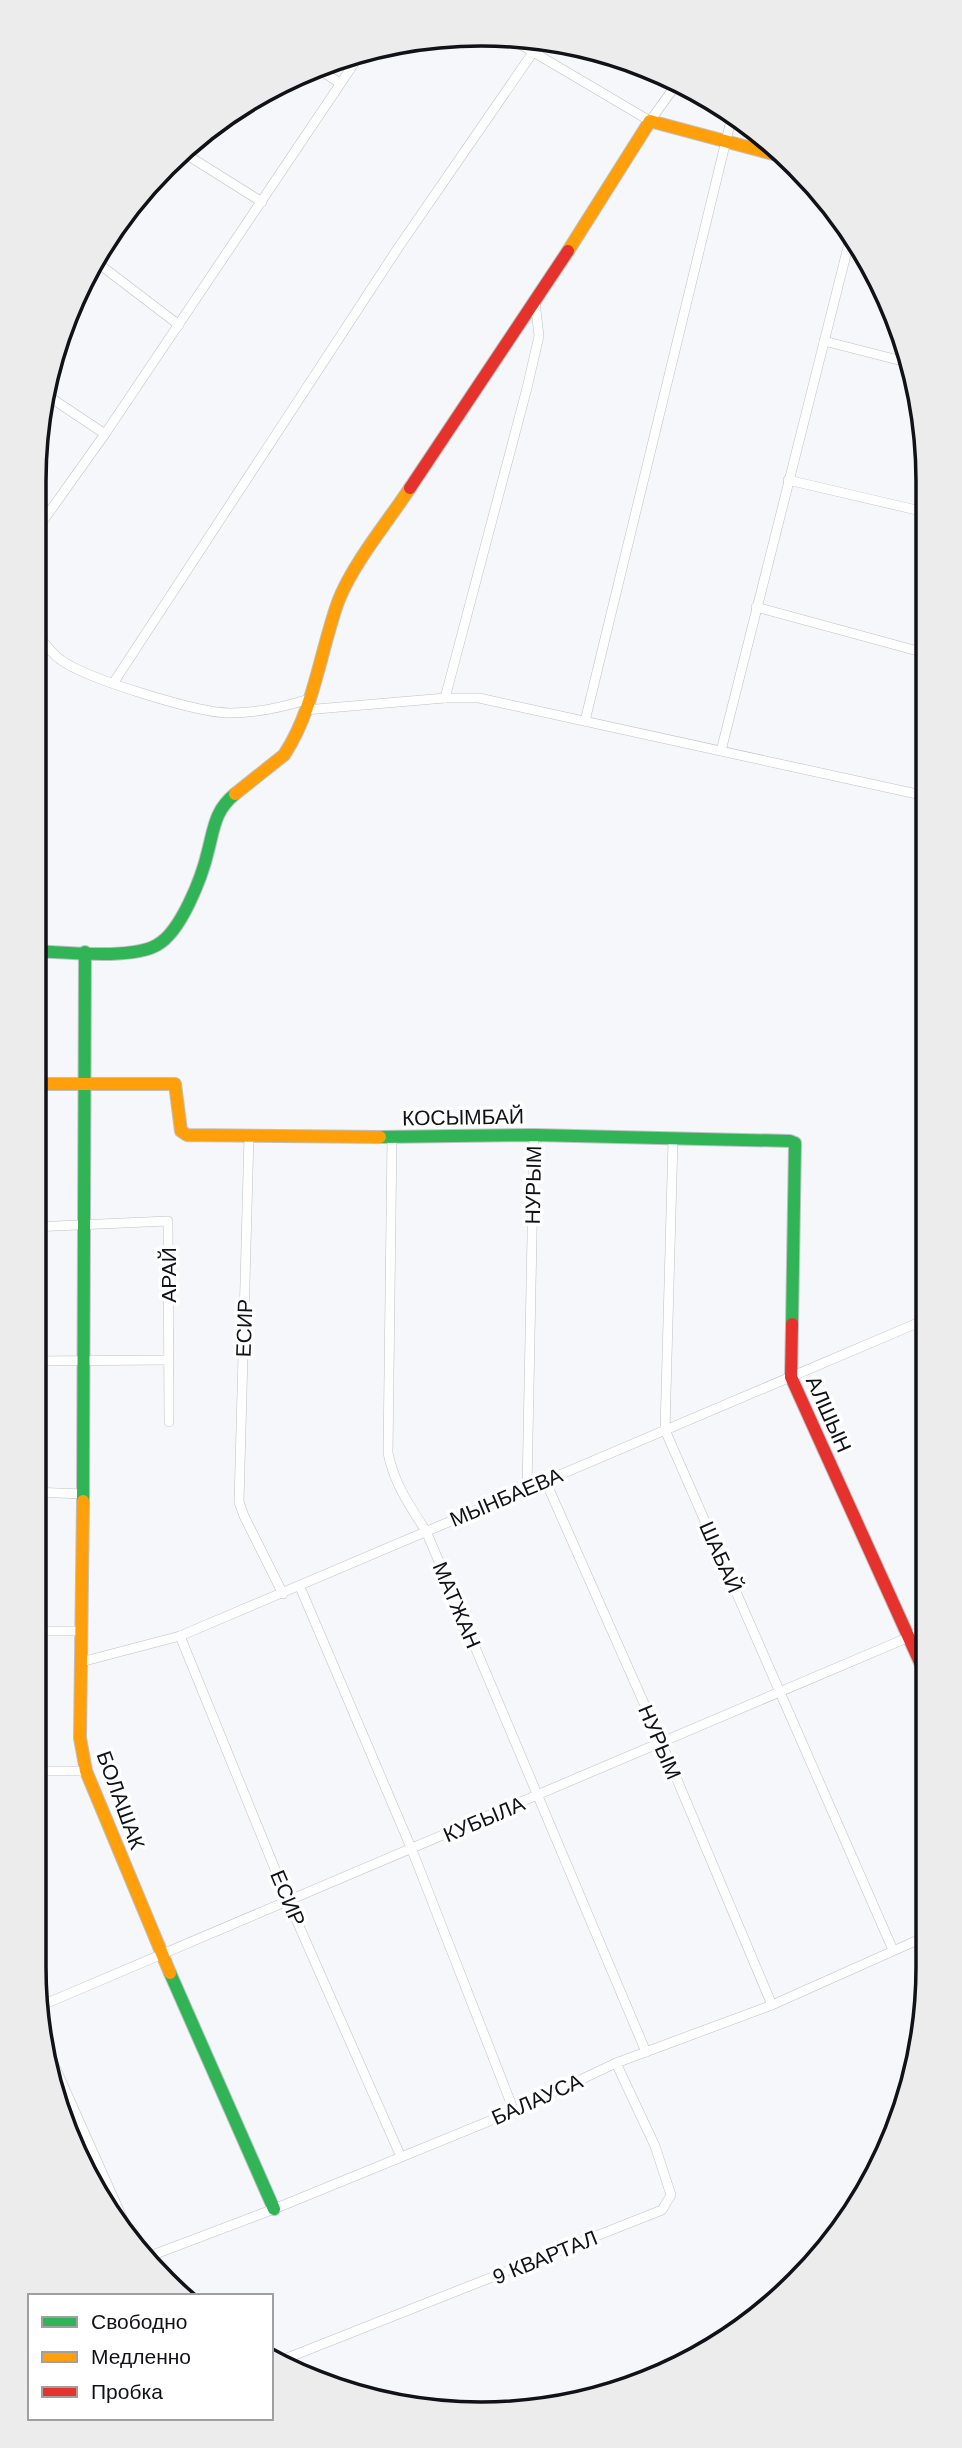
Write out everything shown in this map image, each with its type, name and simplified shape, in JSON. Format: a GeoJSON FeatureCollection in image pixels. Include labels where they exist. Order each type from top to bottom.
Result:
{"type":"FeatureCollection","features":[{"type":"Feature","properties":{"kind":"street"},"geometry":{"type":"LineString","coordinates":[[114,682],[398,248],[535,49]]}},
{"type":"Feature","properties":{"kind":"street"},"geometry":{"type":"LineString","coordinates":[[537,49],[650,121],[766,153]]}},
{"type":"Feature","properties":{"kind":"street"},"geometry":{"type":"LineString","coordinates":[[46,517],[180,325],[353,65]]}},
{"type":"Feature","properties":{"kind":"street"},"geometry":{"type":"LineString","coordinates":[[326,74],[340,83]]}},
{"type":"Feature","properties":{"kind":"street"},"geometry":{"type":"LineString","coordinates":[[46,951],[138,951],[163,940],[187,906],[205,864],[220,808],[290,747],[307,705],[338,601],[346,583],[535,302],[673,89]]}},
{"type":"Feature","properties":{"kind":"street"},"geometry":{"type":"LineString","coordinates":[[585,721],[730,124]]}},
{"type":"Feature","properties":{"kind":"street"},"geometry":{"type":"LineString","coordinates":[[190,157],[262,202]]}},
{"type":"Feature","properties":{"kind":"street"},"geometry":{"type":"LineString","coordinates":[[721,751],[848,247]]}},
{"type":"Feature","properties":{"kind":"street"},"geometry":{"type":"LineString","coordinates":[[102,266],[180,325]]}},
{"type":"Feature","properties":{"kind":"street"},"geometry":{"type":"LineString","coordinates":[[445,698],[539,336],[535,302]]}},
{"type":"Feature","properties":{"kind":"street"},"geometry":{"type":"LineString","coordinates":[[824,341],[899,360]]}},
{"type":"Feature","properties":{"kind":"street"},"geometry":{"type":"LineString","coordinates":[[53,400],[105,434]]}},
{"type":"Feature","properties":{"kind":"street"},"geometry":{"type":"LineString","coordinates":[[788,480],[916,510]]}},
{"type":"Feature","properties":{"kind":"street"},"geometry":{"type":"LineString","coordinates":[[756,607],[916,651]]}},
{"type":"Feature","properties":{"kind":"street"},"geometry":{"type":"LineString","coordinates":[[46,645],[64,663],[156,697],[212,712],[479,698],[916,794]]}},
{"type":"Feature","properties":{"kind":"street","name":"БОЛАШАК"},"geometry":{"type":"LineString","coordinates":[[85,952],[80,1738],[86,1771],[162,1954],[274,2210]]}},
{"type":"Feature","properties":{"kind":"street"},"geometry":{"type":"LineString","coordinates":[[46,1084],[84,1083]]}},
{"type":"Feature","properties":{"kind":"street","name":"КОСЫМБАЙ"},"geometry":{"type":"LineString","coordinates":[[84,1083],[175,1084],[183,1134],[392,1137],[534,1135],[795,1143]]}},
{"type":"Feature","properties":{"kind":"street","name":"НУРЫМ"},"geometry":{"type":"LineString","coordinates":[[527,1488],[534,1135]]}},
{"type":"Feature","properties":{"kind":"street","name":"ЕСИР"},"geometry":{"type":"LineString","coordinates":[[249,1136],[240,1502],[244,1516],[283,1594]]}},
{"type":"Feature","properties":{"kind":"street","name":"МАТЖАН"},"geometry":{"type":"LineString","coordinates":[[392,1137],[388,1453],[392,1474],[426,1531],[646,2052]]}},
{"type":"Feature","properties":{"kind":"street","name":"ШАБАЙ"},"geometry":{"type":"LineString","coordinates":[[673,1140],[665,1430],[893,1951]]}},
{"type":"Feature","properties":{"kind":"street","name":"АЛШЫН"},"geometry":{"type":"LineString","coordinates":[[795,1143],[791,1377],[916,1651]]}},
{"type":"Feature","properties":{"kind":"street","name":"АРАЙ"},"geometry":{"type":"LineString","coordinates":[[46,1226],[168,1221],[169,1422]]}},
{"type":"Feature","properties":{"kind":"street","name":"МЫНБАЕВА"},"geometry":{"type":"LineString","coordinates":[[81,1662],[180,1636],[916,1324]]}},
{"type":"Feature","properties":{"kind":"street"},"geometry":{"type":"LineString","coordinates":[[46,1361],[168,1360]]}},
{"type":"Feature","properties":{"kind":"street","name":"НУРЫМ"},"geometry":{"type":"LineString","coordinates":[[545,1480],[662,1744],[772,2004]]}},
{"type":"Feature","properties":{"kind":"street"},"geometry":{"type":"LineString","coordinates":[[46,1493],[83,1494]]}},
{"type":"Feature","properties":{"kind":"street"},"geometry":{"type":"LineString","coordinates":[[300,1587],[412,1850],[514,2111]]}},
{"type":"Feature","properties":{"kind":"street"},"geometry":{"type":"LineString","coordinates":[[46,1631],[82,1631]]}},
{"type":"Feature","properties":{"kind":"street","name":"КУБЫЛА"},"geometry":{"type":"LineString","coordinates":[[47,2003],[916,1634]]}},
{"type":"Feature","properties":{"kind":"street","name":"ЕСИР"},"geometry":{"type":"LineString","coordinates":[[180,1636],[288,1901],[401,2157]]}},
{"type":"Feature","properties":{"kind":"street"},"geometry":{"type":"LineString","coordinates":[[46,1771],[86,1771]]}},
{"type":"Feature","properties":{"kind":"street","name":"БАЛАУСА"},"geometry":{"type":"LineString","coordinates":[[154,2254],[274,2210],[514,2111],[616,2063],[772,2004],[916,1940]]}},
{"type":"Feature","properties":{"kind":"street","name":"9 КВАРТАЛ"},"geometry":{"type":"LineString","coordinates":[[288,2358],[662,2210],[671,2195],[666,2173],[616,2063]]}},
{"type":"Feature","properties":{"kind":"street"},"geometry":{"type":"LineString","coordinates":[[59,2076],[117,2206]]}},
{"type":"Feature","properties":{"kind":"traffic: fast"},"geometry":{"type":"LineString","coordinates":[[46,952],[115,954],[145,950],[166,938],[182,916],[196,889],[219,813],[235,794]]}},
{"type":"Feature","properties":{"kind":"traffic: fast"},"geometry":{"type":"LineString","coordinates":[[83,1501],[85,952]]}},
{"type":"Feature","properties":{"kind":"traffic: fast"},"geometry":{"type":"LineString","coordinates":[[380,1137],[534,1135],[795,1143],[792,1324]]}},
{"type":"Feature","properties":{"kind":"traffic: fast"},"geometry":{"type":"LineString","coordinates":[[170,1973],[274,2209]]}},
{"type":"Feature","properties":{"kind":"traffic: slow"},"geometry":{"type":"LineString","coordinates":[[568,251],[650,121],[766,152]]}},
{"type":"Feature","properties":{"kind":"traffic: slow"},"geometry":{"type":"LineString","coordinates":[[235,794],[284,755],[294,738],[310,700],[344,587],[410,488]]}},
{"type":"Feature","properties":{"kind":"traffic: slow"},"geometry":{"type":"LineString","coordinates":[[46,1084],[175,1084],[181,1131],[187,1135],[380,1137]]}},
{"type":"Feature","properties":{"kind":"traffic: slow"},"geometry":{"type":"LineString","coordinates":[[83,1501],[80,1738],[86,1771],[170,1973]]}},
{"type":"Feature","properties":{"kind":"traffic: jam"},"geometry":{"type":"LineString","coordinates":[[410,488],[568,251]]}},
{"type":"Feature","properties":{"kind":"traffic: jam"},"geometry":{"type":"LineString","coordinates":[[792,1324],[791,1377],[916,1653]]}}]}
